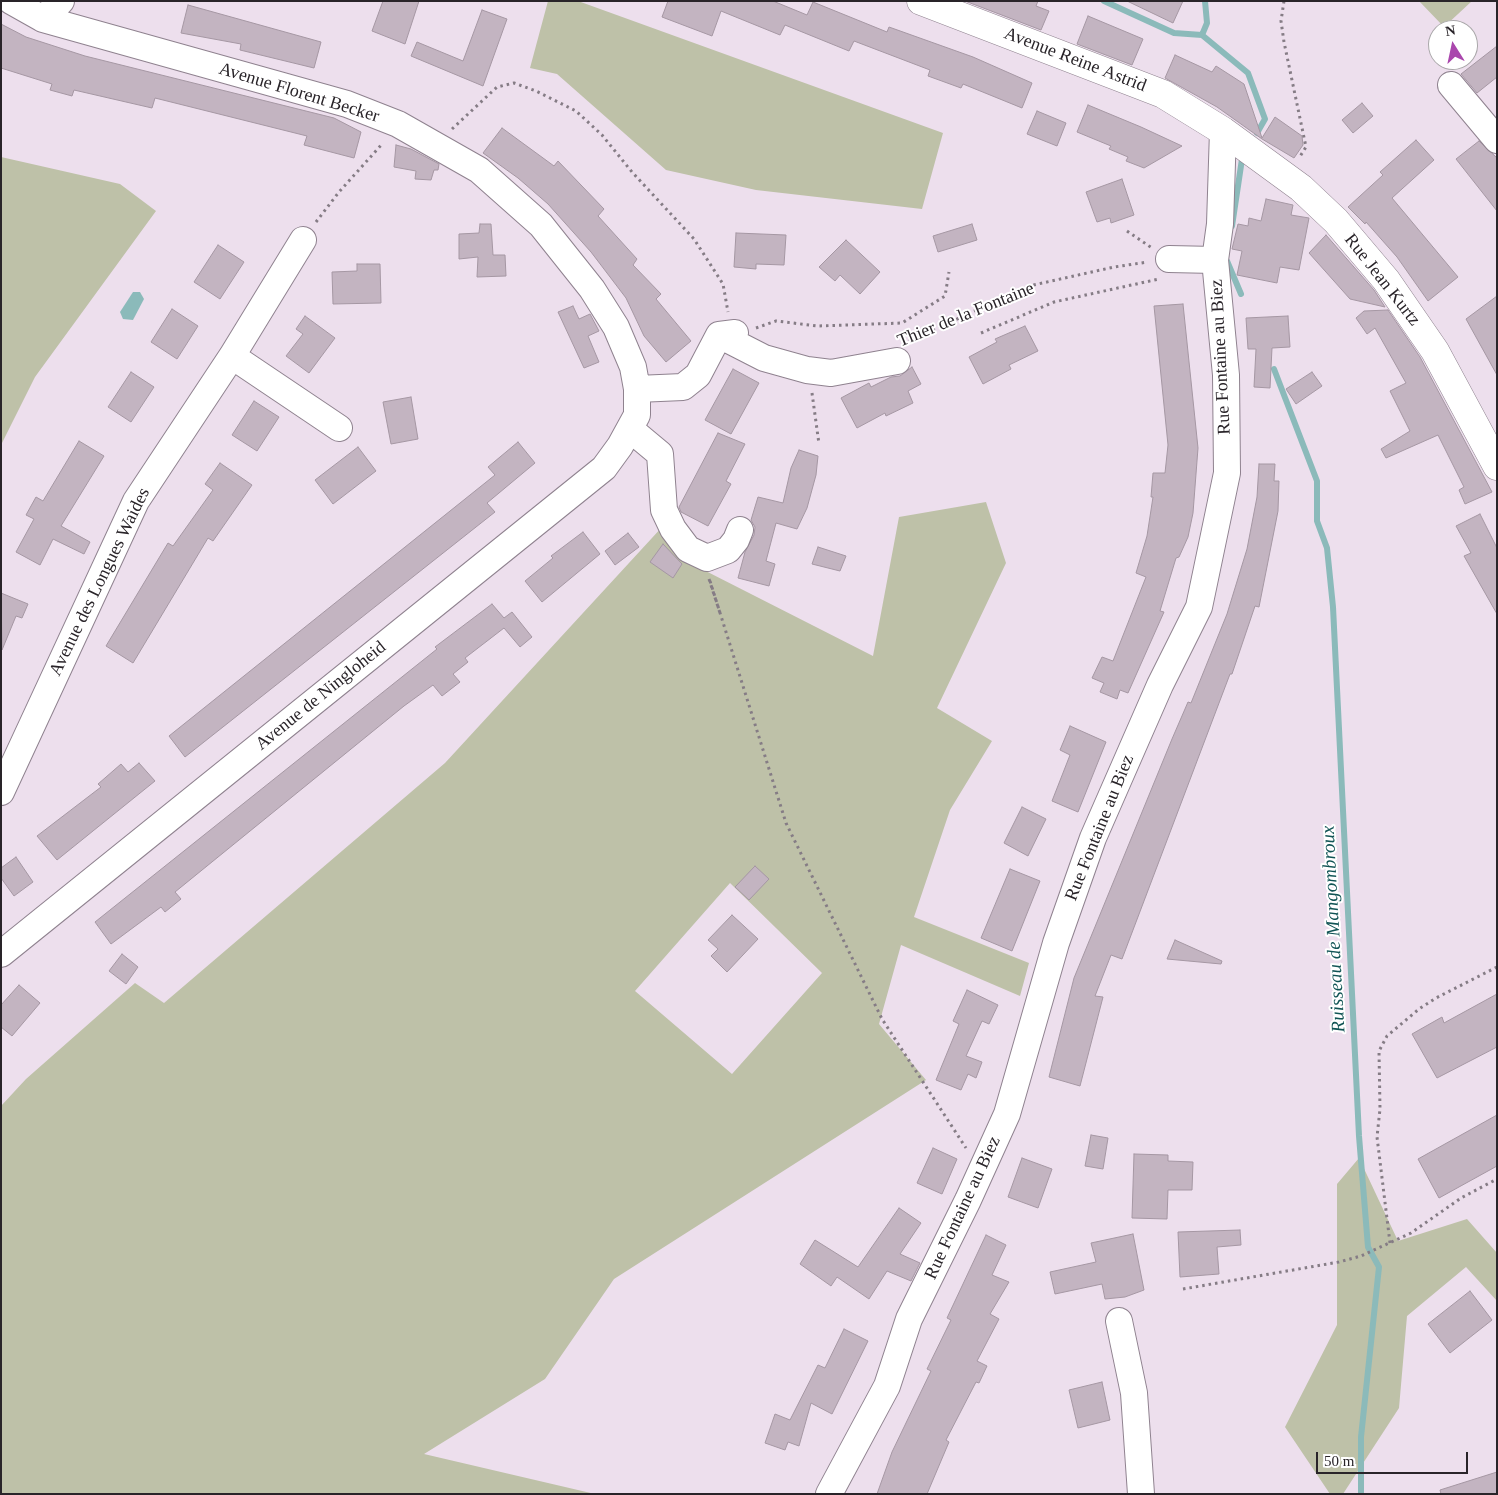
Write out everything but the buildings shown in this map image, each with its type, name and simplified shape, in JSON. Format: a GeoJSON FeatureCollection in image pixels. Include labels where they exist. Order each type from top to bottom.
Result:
{"type":"FeatureCollection","features":[{"type":"Feature","properties":{"kind":"main road","name":"Avenue Reine Astrid"},"geometry":{"type":"LineString","coordinates":[[921,1],[1163,94],[1223,131]]}},
{"type":"Feature","properties":{"kind":"main road","name":"Rue Jean Kurtz"},"geometry":{"type":"LineString","coordinates":[[1223,131],[1287,178],[1336,221],[1386,280],[1435,351],[1497,466]]}},
{"type":"Feature","properties":{"kind":"street","name":"Avenue Florent Becker"},"geometry":{"type":"LineString","coordinates":[[11,1],[42,19],[347,104],[398,124],[479,170],[541,225],[592,289],[616,327],[633,367],[637,389],[637,415],[630,429]]}},
{"type":"Feature","properties":{"kind":"street"},"geometry":{"type":"LineString","coordinates":[[42,19],[61,1]]}},
{"type":"Feature","properties":{"kind":"street"},"geometry":{"type":"LineString","coordinates":[[1451,85],[1497,140]]}},
{"type":"Feature","properties":{"kind":"street","name":"Rue Fontaine au Biez"},"geometry":{"type":"LineString","coordinates":[[829,1494],[887,1386],[909,1319],[981,1172],[1007,1114],[1056,943],[1093,838],[1160,685],[1199,607],[1227,473],[1226,375],[1215,260],[1220,224],[1223,131]]}},
{"type":"Feature","properties":{"kind":"street","name":"Avenue des Longues Waides"},"geometry":{"type":"LineString","coordinates":[[1,792],[136,501],[232,356],[303,240]]}},
{"type":"Feature","properties":{"kind":"street"},"geometry":{"type":"LineString","coordinates":[[1165,269],[1215,260]]}},
{"type":"Feature","properties":{"kind":"street"},"geometry":{"type":"LineString","coordinates":[[637,389],[683,387],[698,375],[720,335],[752,333]]}},
{"type":"Feature","properties":{"kind":"street","name":"Thier de la Fontaine"},"geometry":{"type":"LineString","coordinates":[[720,335],[764,358],[807,370],[831,373],[902,352]]}},
{"type":"Feature","properties":{"kind":"street"},"geometry":{"type":"LineString","coordinates":[[232,356],[339,428]]}},
{"type":"Feature","properties":{"kind":"street"},"geometry":{"type":"LineString","coordinates":[[630,429],[660,454],[664,510],[673,529],[688,550],[707,558],[728,550],[736,540],[740,530]]}},
{"type":"Feature","properties":{"kind":"street","name":"Avenue de Ningloheid"},"geometry":{"type":"LineString","coordinates":[[1,954],[597,473],[620,446],[630,429]]}},
{"type":"Feature","properties":{"kind":"street"},"geometry":{"type":"LineString","coordinates":[[1119,1322],[1134,1393],[1140,1486]]}},
{"type":"Feature","properties":{"kind":"path"},"geometry":{"type":"LineString","coordinates":[[1284,1],[1282,21],[1284,42],[1306,147],[1287,178]]}},
{"type":"Feature","properties":{"kind":"path"},"geometry":{"type":"LineString","coordinates":[[435,145],[497,87],[514,83],[536,91],[576,111],[602,135],[632,172],[694,239],[723,284]]}},
{"type":"Feature","properties":{"kind":"path"},"geometry":{"type":"LineString","coordinates":[[303,240],[339,192],[381,146]]}},
{"type":"Feature","properties":{"kind":"path"},"geometry":{"type":"LineString","coordinates":[[981,334],[1054,302],[1165,269],[1127,231]]}},
{"type":"Feature","properties":{"kind":"path","name":"Thier de la Fontaine"},"geometry":{"type":"LineString","coordinates":[[902,352],[1029,286],[1114,267],[1165,269]]}},
{"type":"Feature","properties":{"kind":"path"},"geometry":{"type":"LineString","coordinates":[[752,333],[776,321],[818,326],[902,323],[945,296],[949,272]]}},
{"type":"Feature","properties":{"kind":"path"},"geometry":{"type":"LineString","coordinates":[[807,370],[814,402],[818,444]]}},
{"type":"Feature","properties":{"kind":"path"},"geometry":{"type":"LineString","coordinates":[[702,556],[786,823],[882,1019],[981,1172]]}},
{"type":"Feature","properties":{"kind":"path"},"geometry":{"type":"LineString","coordinates":[[702,556],[720,613]]}},
{"type":"Feature","properties":{"kind":"path"},"geometry":{"type":"LineString","coordinates":[[1390,1244],[1377,1137],[1380,1109],[1379,1051],[1387,1036],[1419,1009],[1436,998],[1497,967]]}},
{"type":"Feature","properties":{"kind":"path"},"geometry":{"type":"LineString","coordinates":[[1184,1289],[1339,1262],[1390,1244],[1411,1233],[1461,1198],[1497,1179]]}},
{"type":"Feature","properties":{"kind":"shaded area"},"geometry":{"type":"Polygon","coordinates":[[[548,1],[578,1],[943,133],[922,209],[756,190],[666,170],[557,74],[530,68],[548,1]]]}},
{"type":"Feature","properties":{"kind":"shaded area"},"geometry":{"type":"Polygon","coordinates":[[[1419,1],[1472,1],[1452,20],[1437,20],[1419,1]]]}},
{"type":"Feature","properties":{"kind":"shaded area"},"geometry":{"type":"Polygon","coordinates":[[[1,157],[120,184],[156,211],[35,377],[1,445],[1,157]]]}},
{"type":"Feature","properties":{"kind":"shaded area"},"geometry":{"type":"Polygon","coordinates":[[[133,292],[140,292],[144,299],[133,320],[123,319],[120,312],[133,292]]]}},
{"type":"Feature","properties":{"kind":"shaded area"},"geometry":{"type":"Polygon","coordinates":[[[986,502],[1006,563],[937,708],[992,741],[950,810],[914,917],[1029,963],[1020,996],[901,945],[879,1024],[926,1080],[614,1279],[545,1379],[424,1454],[595,1494],[1,1494],[1,1106],[26,1079],[135,983],[164,1003],[445,763],[663,526],[690,563],[873,656],[899,517],[986,502]],[[730,883],[635,991],[732,1074],[822,973],[730,883]]]}},
{"type":"Feature","properties":{"kind":"shaded area"},"geometry":{"type":"Polygon","coordinates":[[[1359,1158],[1398,1241],[1467,1219],[1497,1253],[1497,1301],[1466,1267],[1407,1316],[1399,1408],[1343,1494],[1330,1494],[1285,1427],[1337,1325],[1337,1184],[1359,1158]]]}},
{"type":"Feature","properties":{"kind":"waterway","name":"Ruisseau de Mangombroux"},"geometry":{"type":"LineString","coordinates":[[1104,1],[1174,33],[1202,35],[1248,73],[1265,119],[1257,133]]}},
{"type":"Feature","properties":{"kind":"waterway"},"geometry":{"type":"LineString","coordinates":[[1202,35],[1207,23],[1205,1]]}},
{"type":"Feature","properties":{"kind":"waterway","name":"Ruisseau de Mangombroux"},"geometry":{"type":"LineString","coordinates":[[1232,226],[1242,159]]}},
{"type":"Feature","properties":{"kind":"waterway","name":"Ruisseau de Mangombroux"},"geometry":{"type":"LineString","coordinates":[[1227,261],[1241,294]]}},
{"type":"Feature","properties":{"kind":"waterway","name":"Ruisseau de Mangombroux"},"geometry":{"type":"LineString","coordinates":[[1274,369],[1317,481],[1317,521],[1327,548],[1333,607],[1359,1136],[1368,1247],[1379,1267],[1361,1437],[1361,1494]]}}]}
